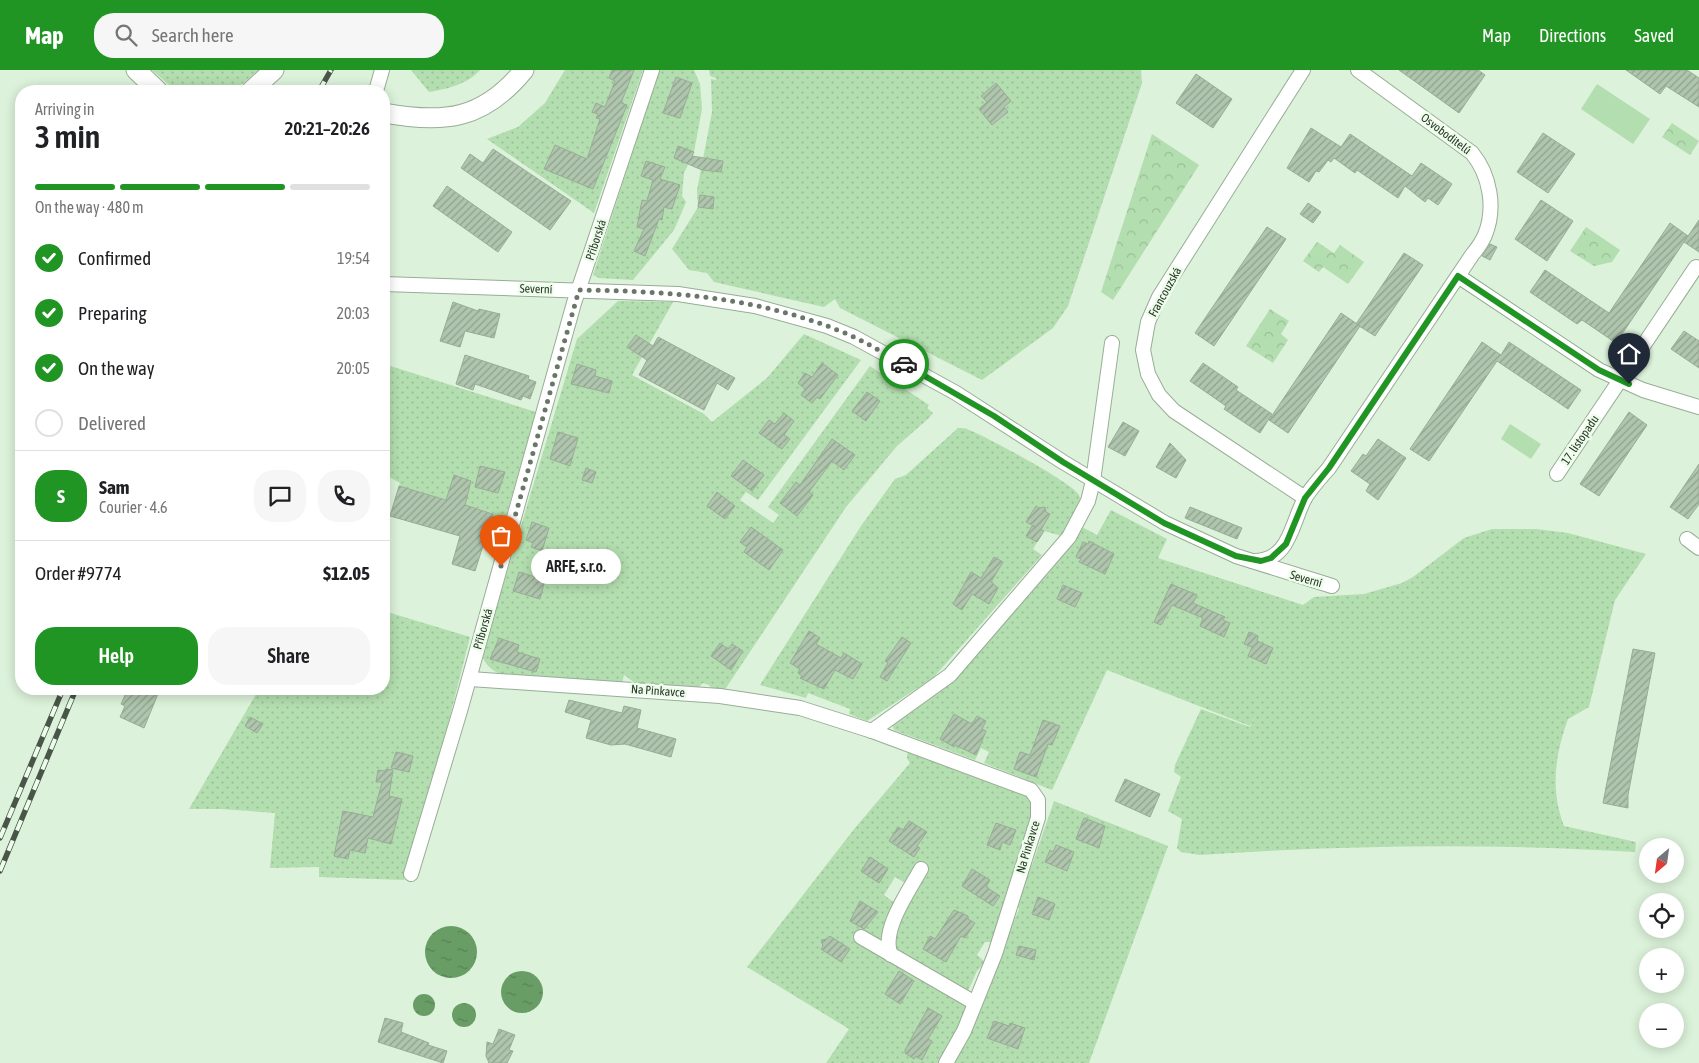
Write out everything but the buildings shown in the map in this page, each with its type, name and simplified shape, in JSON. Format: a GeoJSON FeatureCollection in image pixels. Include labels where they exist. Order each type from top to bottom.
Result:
{"type":"FeatureCollection","features":[{"type":"Feature","properties":{"kind":"main road"},"geometry":{"type":"LineString","coordinates":[[258,85],[274,70]]}},
{"type":"Feature","properties":{"kind":"main road"},"geometry":{"type":"LineString","coordinates":[[390,114],[445,119],[466,114],[492,100],[524,70]]}},
{"type":"Feature","properties":{"kind":"main road"},"geometry":{"type":"LineString","coordinates":[[137,71],[152,85]]}},
{"type":"Feature","properties":{"kind":"street"},"geometry":{"type":"LineString","coordinates":[[378,85],[382,70]]}},
{"type":"Feature","properties":{"kind":"street","name":"Příborská"},"geometry":{"type":"LineString","coordinates":[[411,874],[470,679],[579,290],[652,70]]}},
{"type":"Feature","properties":{"kind":"street","name":"Francouzská"},"geometry":{"type":"LineString","coordinates":[[1303,70],[1160,297],[1148,322],[1143,350],[1148,374],[1167,405],[1305,498]]}},
{"type":"Feature","properties":{"kind":"street","name":"Osvoboditelů"},"geometry":{"type":"LineString","coordinates":[[1305,498],[1329,468],[1484,238],[1487,226],[1490,201],[1488,181],[1483,167],[1472,153],[1358,70]]}},
{"type":"Feature","properties":{"kind":"street","name":"17. listopadu"},"geometry":{"type":"LineString","coordinates":[[1557,474],[1696,267]]}},
{"type":"Feature","properties":{"kind":"street"},"geometry":{"type":"LineString","coordinates":[[1458,276],[1599,370],[1619,380],[1699,407]]}},
{"type":"Feature","properties":{"kind":"street","name":"Severní"},"geometry":{"type":"LineString","coordinates":[[390,284],[678,294],[771,310],[847,334],[956,393],[1092,481],[1164,523],[1251,561],[1332,586]]}},
{"type":"Feature","properties":{"kind":"street"},"geometry":{"type":"LineString","coordinates":[[872,731],[950,675],[1069,537],[1088,501],[1112,343]]}},
{"type":"Feature","properties":{"kind":"street"},"geometry":{"type":"LineString","coordinates":[[1251,561],[1271,558],[1281,551],[1289,537],[1305,498]]}},
{"type":"Feature","properties":{"kind":"street"},"geometry":{"type":"LineString","coordinates":[[1687,539],[1699,548]]}},
{"type":"Feature","properties":{"kind":"street","name":"Na Pinkavce"},"geometry":{"type":"LineString","coordinates":[[470,679],[720,696],[800,708],[872,731],[1001,777],[1031,790],[1038,800],[1038,818],[1005,923],[975,1003],[964,1031],[946,1063]]}},
{"type":"Feature","properties":{"kind":"street"},"geometry":{"type":"LineString","coordinates":[[891,955],[888,947],[889,932],[900,906],[921,869]]}},
{"type":"Feature","properties":{"kind":"street"},"geometry":{"type":"LineString","coordinates":[[861,937],[975,1003]]}},
{"type":"Feature","properties":{"kind":"green space"},"geometry":{"type":"Polygon","coordinates":[[[152,70],[259,70],[241,85],[168,84],[152,70]]]}},
{"type":"Feature","properties":{"kind":"green space"},"geometry":{"type":"Polygon","coordinates":[[[411,70],[480,70],[470,79],[450,87],[429,92],[411,70]]]}},
{"type":"Feature","properties":{"kind":"green space"},"geometry":{"type":"Polygon","coordinates":[[[565,70],[643,70],[594,213],[487,139],[518,127],[545,103],[565,70]]]}},
{"type":"Feature","properties":{"kind":"green space"},"geometry":{"type":"Polygon","coordinates":[[[659,70],[694,70],[700,84],[702,109],[694,152],[684,173],[682,196],[686,202],[674,230],[633,280],[599,278],[593,275],[659,70]]]}},
{"type":"Feature","properties":{"kind":"green space"},"geometry":{"type":"Polygon","coordinates":[[[709,70],[1141,70],[1142,83],[1068,306],[1053,328],[982,380],[840,308],[835,299],[824,307],[714,282],[707,273],[689,270],[672,249],[698,207],[697,190],[712,112],[711,79],[716,80],[716,78],[710,76],[709,70]]]}},
{"type":"Feature","properties":{"kind":"green space"},"geometry":{"type":"Polygon","coordinates":[[[1597,84],[1650,119],[1633,144],[1581,109],[1597,84]]]}},
{"type":"Feature","properties":{"kind":"green space"},"geometry":{"type":"Polygon","coordinates":[[[1672,123],[1699,141],[1690,155],[1662,137],[1672,123]]]}},
{"type":"Feature","properties":{"kind":"green space"},"geometry":{"type":"Polygon","coordinates":[[[1152,134],[1199,165],[1113,300],[1101,292],[1152,134]]]}},
{"type":"Feature","properties":{"kind":"green space"},"geometry":{"type":"Polygon","coordinates":[[[1586,227],[1620,250],[1612,262],[1594,266],[1570,251],[1586,227]]]}},
{"type":"Feature","properties":{"kind":"green space"},"geometry":{"type":"Polygon","coordinates":[[[1317,242],[1334,253],[1340,245],[1364,262],[1348,284],[1323,267],[1319,272],[1303,261],[1317,242]]]}},
{"type":"Feature","properties":{"kind":"green space"},"geometry":{"type":"Polygon","coordinates":[[[618,301],[673,302],[632,375],[704,414],[712,422],[767,378],[804,334],[861,360],[758,500],[746,492],[740,500],[773,523],[779,515],[768,507],[870,366],[929,405],[927,408],[933,413],[897,446],[846,507],[724,691],[712,690],[709,685],[703,683],[698,688],[635,683],[624,675],[622,684],[535,681],[521,675],[509,676],[498,673],[488,666],[482,656],[577,339],[618,301]]]}},
{"type":"Feature","properties":{"kind":"green space"},"geometry":{"type":"Polygon","coordinates":[[[1270,309],[1289,321],[1281,334],[1288,340],[1273,363],[1246,346],[1270,309]]]}},
{"type":"Feature","properties":{"kind":"green space"},"geometry":{"type":"Polygon","coordinates":[[[390,366],[536,412],[497,547],[484,543],[493,513],[399,486],[400,483],[390,477],[390,366]]]}},
{"type":"Feature","properties":{"kind":"green space"},"geometry":{"type":"Polygon","coordinates":[[[1510,424],[1541,444],[1531,459],[1501,439],[1510,424]]]}},
{"type":"Feature","properties":{"kind":"green space"},"geometry":{"type":"Polygon","coordinates":[[[958,428],[967,429],[978,434],[1028,460],[1062,481],[1079,495],[1080,500],[1077,510],[1062,536],[1044,531],[1033,549],[1042,555],[933,678],[867,721],[849,714],[850,709],[808,693],[806,698],[760,685],[861,526],[895,479],[906,475],[958,428]]]}},
{"type":"Feature","properties":{"kind":"green space"},"geometry":{"type":"Polygon","coordinates":[[[1111,510],[1167,539],[1158,558],[1303,605],[1314,597],[1364,594],[1402,583],[1413,577],[1464,538],[1492,529],[1536,529],[1568,533],[1646,554],[1615,600],[1589,707],[1568,719],[1557,759],[1556,772],[1557,799],[1564,826],[1636,842],[1635,852],[1526,847],[1418,846],[1200,855],[1181,852],[1177,848],[1182,819],[1168,811],[1181,777],[1174,772],[1175,765],[1201,709],[1250,727],[1256,714],[1250,726],[1107,670],[1052,790],[984,763],[989,752],[981,748],[975,760],[894,730],[892,724],[949,682],[1082,527],[1097,535],[1111,510]]]}},
{"type":"Feature","properties":{"kind":"green space"},"geometry":{"type":"Polygon","coordinates":[[[390,613],[470,637],[444,740],[404,880],[319,877],[319,867],[270,868],[275,813],[189,809],[256,695],[390,695],[390,613]]]}},
{"type":"Feature","properties":{"kind":"green space"},"geometry":{"type":"Polygon","coordinates":[[[908,748],[1027,795],[1033,808],[1031,820],[992,942],[985,942],[977,955],[985,962],[977,971],[967,993],[892,949],[907,884],[895,877],[884,895],[895,903],[885,926],[881,945],[859,932],[852,937],[968,1006],[940,1063],[826,1063],[849,1029],[747,967],[855,828],[910,763],[907,758],[908,748]]]}},
{"type":"Feature","properties":{"kind":"green space"},"geometry":{"type":"Polygon","coordinates":[[[1054,801],[1168,846],[1089,1063],[954,1063],[980,1011],[987,992],[987,986],[1006,945],[1008,934],[1019,909],[1017,905],[1029,864],[1032,865],[1054,801]]]}},
{"type":"Feature","properties":{"kind":"water"},"geometry":{"type":"Polygon","coordinates":[[[451,926],[461,928],[469,934],[475,942],[477,952],[475,962],[469,970],[461,976],[451,978],[441,976],[433,970],[427,962],[425,952],[427,942],[433,934],[441,928],[451,926]]]}},
{"type":"Feature","properties":{"kind":"water"},"geometry":{"type":"Polygon","coordinates":[[[518,971],[526,971],[537,977],[543,992],[537,1007],[526,1013],[518,1013],[507,1007],[501,996],[501,988],[507,977],[518,971]]]}},
{"type":"Feature","properties":{"kind":"water"},"geometry":{"type":"Polygon","coordinates":[[[420,994],[428,994],[435,1001],[435,1009],[428,1016],[420,1016],[413,1009],[413,1001],[420,994]]]}},
{"type":"Feature","properties":{"kind":"water"},"geometry":{"type":"Polygon","coordinates":[[[464,1003],[472,1007],[476,1015],[472,1023],[464,1027],[456,1023],[452,1015],[456,1007],[464,1003]]]}},
{"type":"Feature","properties":{"kind":"railway"},"geometry":{"type":"LineString","coordinates":[[322,85],[331,70]]}},
{"type":"Feature","properties":{"kind":"railway"},"geometry":{"type":"LineString","coordinates":[[0,838],[60,695]]}},
{"type":"Feature","properties":{"kind":"railway"},"geometry":{"type":"LineString","coordinates":[[0,871],[73,695]]}},
{"type":"Feature","properties":{"kind":"way so far"},"geometry":{"type":"LineString","coordinates":[[501,566],[579,290],[678,294],[755,306],[840,331],[904,364]]}},
{"type":"Feature","properties":{"kind":"place","name":"ARFE, s.r.o."},"geometry":{"type":"Point","coordinates":[501,566]}},
{"type":"Feature","properties":{"kind":"route"},"geometry":{"type":"LineString","coordinates":[[904,364],[994,416],[1063,462],[1164,523],[1251,561],[1271,558],[1281,551],[1286,544],[1305,498],[1329,468],[1458,276],[1599,370],[1629,384]]}}]}
